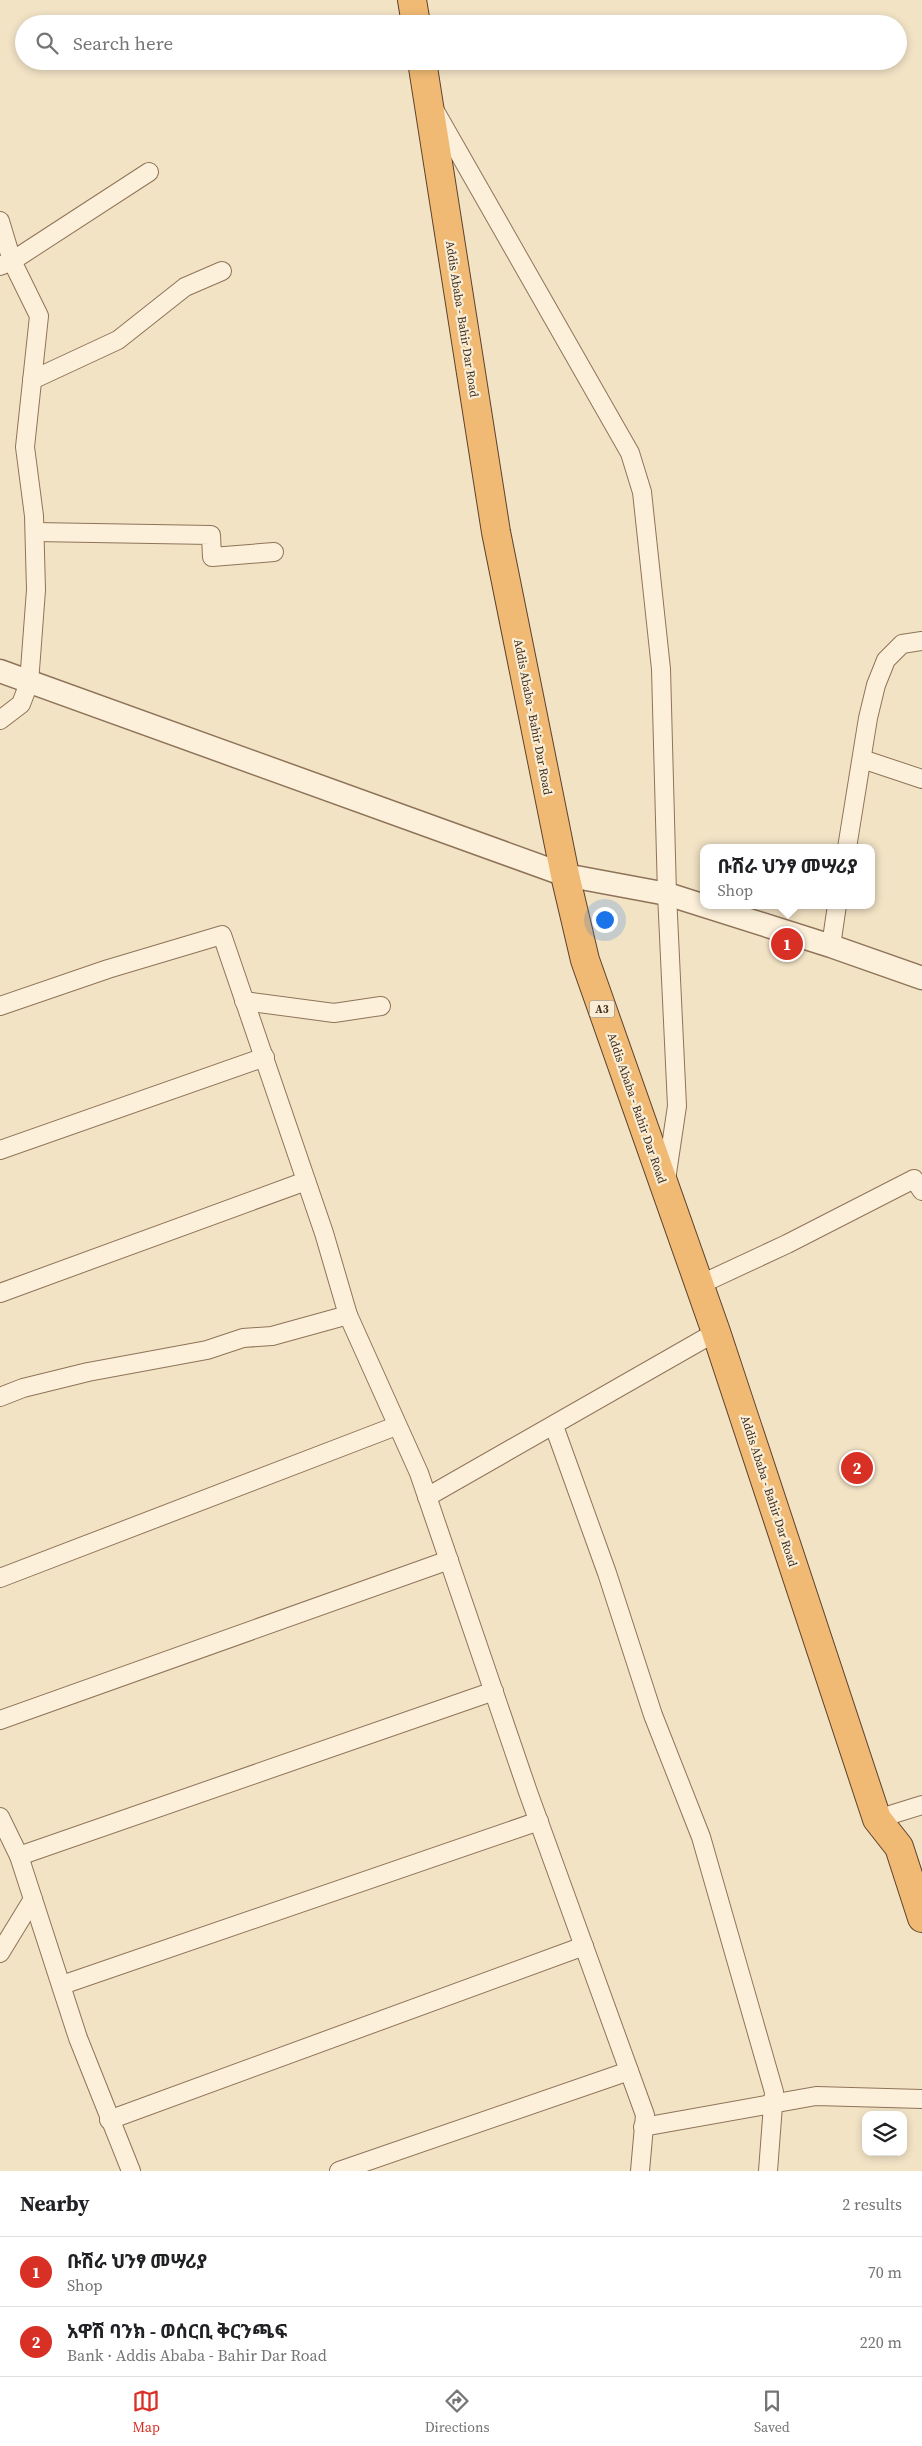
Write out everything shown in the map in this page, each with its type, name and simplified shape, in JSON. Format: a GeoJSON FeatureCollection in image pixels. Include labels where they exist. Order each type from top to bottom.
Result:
{"type":"FeatureCollection","features":[{"type":"Feature","properties":{"kind":"highway"},"geometry":{"type":"LineString","coordinates":[[412,0],[414,15]]}},
{"type":"Feature","properties":{"kind":"highway","name":"Addis Ababa - Bahir Dar Road"},"geometry":{"type":"LineString","coordinates":[[423,70],[496,532],[565,875],[586,960],[716,1332],[876,1819],[899,1847],[922,1918]]}},
{"type":"Feature","properties":{"kind":"street"},"geometry":{"type":"LineString","coordinates":[[428,98],[630,453],[642,492],[661,669],[667,894],[677,1106],[665,1188]]}},
{"type":"Feature","properties":{"kind":"street"},"geometry":{"type":"LineString","coordinates":[[6,263],[148,172]]}},
{"type":"Feature","properties":{"kind":"street"},"geometry":{"type":"LineString","coordinates":[[0,221],[6,263],[39,316],[25,446],[34,532],[36,590],[29,683],[21,704],[0,720]]}},
{"type":"Feature","properties":{"kind":"street"},"geometry":{"type":"LineString","coordinates":[[32,380],[118,340],[185,287],[222,271]]}},
{"type":"Feature","properties":{"kind":"street"},"geometry":{"type":"LineString","coordinates":[[34,532],[211,535],[212,557],[274,552]]}},
{"type":"Feature","properties":{"kind":"street"},"geometry":{"type":"LineString","coordinates":[[848,844],[874,694],[886,660],[902,644],[922,642]]}},
{"type":"Feature","properties":{"kind":"street"},"geometry":{"type":"LineString","coordinates":[[0,671],[565,875],[667,894],[700,904]]}},
{"type":"Feature","properties":{"kind":"street"},"geometry":{"type":"LineString","coordinates":[[862,759],[922,779]]}},
{"type":"Feature","properties":{"kind":"street"},"geometry":{"type":"LineString","coordinates":[[714,909],[831,946],[922,978]]}},
{"type":"Feature","properties":{"kind":"street"},"geometry":{"type":"LineString","coordinates":[[831,946],[837,909]]}},
{"type":"Feature","properties":{"kind":"street"},"geometry":{"type":"LineString","coordinates":[[0,1006],[108,969],[222,935],[324,1232],[348,1315],[396,1426],[419,1473],[539,1821],[645,2115],[640,2171]]}},
{"type":"Feature","properties":{"kind":"street"},"geometry":{"type":"LineString","coordinates":[[244,1001],[334,1013],[381,1006]]}},
{"type":"Feature","properties":{"kind":"street"},"geometry":{"type":"LineString","coordinates":[[0,1150],[265,1057]]}},
{"type":"Feature","properties":{"kind":"street"},"geometry":{"type":"LineString","coordinates":[[699,1285],[787,1244],[914,1179],[922,1191]]}},
{"type":"Feature","properties":{"kind":"street"},"geometry":{"type":"LineString","coordinates":[[0,1293],[306,1181]]}},
{"type":"Feature","properties":{"kind":"street"},"geometry":{"type":"LineString","coordinates":[[0,1397],[22,1388],[88,1372],[207,1350],[244,1338],[272,1336],[348,1315]]}},
{"type":"Feature","properties":{"kind":"street"},"geometry":{"type":"LineString","coordinates":[[427,1497],[716,1332]]}},
{"type":"Feature","properties":{"kind":"street"},"geometry":{"type":"LineString","coordinates":[[0,1578],[396,1426]]}},
{"type":"Feature","properties":{"kind":"street"},"geometry":{"type":"LineString","coordinates":[[554,1426],[607,1573],[653,1715],[701,1837],[774,2092],[768,2171]]}},
{"type":"Feature","properties":{"kind":"street"},"geometry":{"type":"LineString","coordinates":[[0,1720],[448,1560]]}},
{"type":"Feature","properties":{"kind":"street"},"geometry":{"type":"LineString","coordinates":[[19,1856],[494,1691]]}},
{"type":"Feature","properties":{"kind":"street"},"geometry":{"type":"LineString","coordinates":[[876,1819],[922,1805]]}},
{"type":"Feature","properties":{"kind":"street"},"geometry":{"type":"LineString","coordinates":[[0,1817],[19,1856],[78,2038],[109,2120],[131,2171]]}},
{"type":"Feature","properties":{"kind":"street"},"geometry":{"type":"LineString","coordinates":[[62,1985],[539,1821]]}},
{"type":"Feature","properties":{"kind":"street"},"geometry":{"type":"LineString","coordinates":[[0,1953],[33,1899]]}},
{"type":"Feature","properties":{"kind":"street"},"geometry":{"type":"LineString","coordinates":[[109,2120],[584,1946]]}},
{"type":"Feature","properties":{"kind":"street"},"geometry":{"type":"LineString","coordinates":[[339,2171],[629,2071]]}},
{"type":"Feature","properties":{"kind":"street"},"geometry":{"type":"LineString","coordinates":[[643,2127],[773,2102],[816,2096],[922,2099]]}},
{"type":"Feature","properties":{"kind":"place","name":"ቡሽራ ህንፃ መሣሪያ"},"geometry":{"type":"Point","coordinates":[787,944]}},
{"type":"Feature","properties":{"kind":"place","name":"አዋሽ ባንክ - ወሰርቢ ቅርንጫፍ"},"geometry":{"type":"Point","coordinates":[857,1468]}}]}
